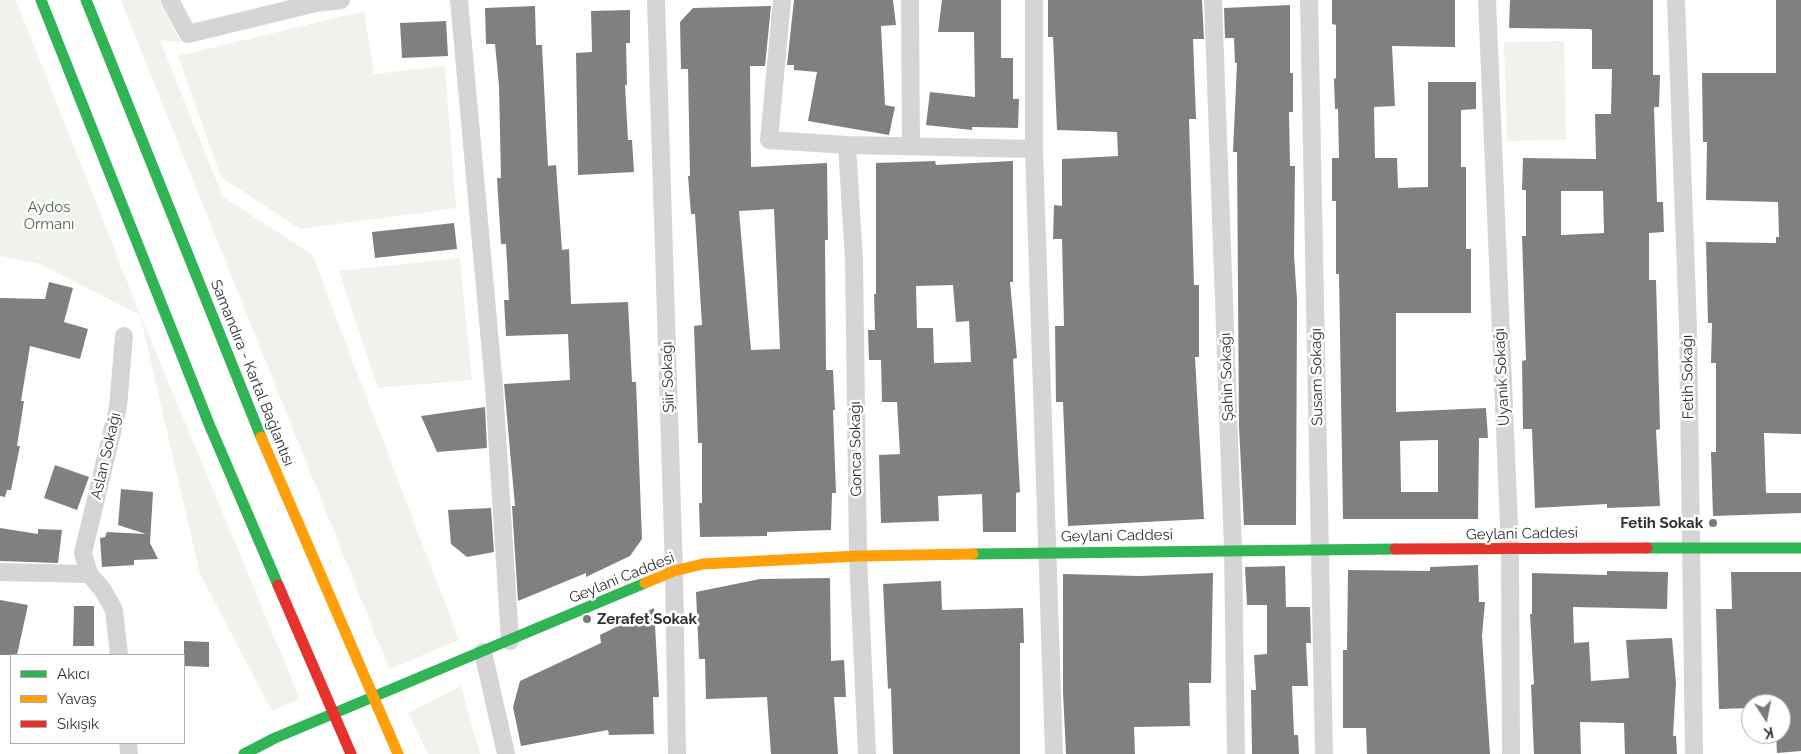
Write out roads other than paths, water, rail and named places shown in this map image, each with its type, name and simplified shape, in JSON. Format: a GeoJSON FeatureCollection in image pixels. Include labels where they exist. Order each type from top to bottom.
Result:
{"type":"FeatureCollection","features":[{"type":"Feature","properties":{"kind":"main road"},"geometry":{"type":"LineString","coordinates":[[41,0],[209,424],[351,754]]}},
{"type":"Feature","properties":{"kind":"main road","name":"Samandıra - Kartal Bağlantısı"},"geometry":{"type":"LineString","coordinates":[[86,0],[260,434],[316,568],[398,754]]}},
{"type":"Feature","properties":{"kind":"main road","name":"Geylani Caddesi"},"geometry":{"type":"LineString","coordinates":[[244,754],[274,738],[674,571],[703,564],[858,556],[1233,549],[1510,549],[1691,546],[1801,548]]}},
{"type":"Feature","properties":{"kind":"street"},"geometry":{"type":"LineString","coordinates":[[170,0],[188,34],[316,3],[341,0]]}},
{"type":"Feature","properties":{"kind":"street"},"geometry":{"type":"LineString","coordinates":[[459,0],[494,387],[510,641]]}},
{"type":"Feature","properties":{"kind":"street","name":"Şiir Sokağı"},"geometry":{"type":"LineString","coordinates":[[656,0],[674,571],[677,754]]}},
{"type":"Feature","properties":{"kind":"street"},"geometry":{"type":"LineString","coordinates":[[782,0],[769,140],[847,145],[911,144],[1034,148]]}},
{"type":"Feature","properties":{"kind":"street"},"geometry":{"type":"LineString","coordinates":[[910,0],[911,144]]}},
{"type":"Feature","properties":{"kind":"street"},"geometry":{"type":"LineString","coordinates":[[1034,0],[1034,148],[1054,754]]}},
{"type":"Feature","properties":{"kind":"street","name":"Şahin Sokağı"},"geometry":{"type":"LineString","coordinates":[[1213,0],[1233,549],[1236,754]]}},
{"type":"Feature","properties":{"kind":"street","name":"Susam Sokağı"},"geometry":{"type":"LineString","coordinates":[[1309,0],[1324,754]]}},
{"type":"Feature","properties":{"kind":"street","name":"Uyanık Sokağı"},"geometry":{"type":"LineString","coordinates":[[1486,0],[1510,549],[1511,754]]}},
{"type":"Feature","properties":{"kind":"street","name":"Fetih Sokağı"},"geometry":{"type":"LineString","coordinates":[[1676,0],[1688,327],[1694,754]]}},
{"type":"Feature","properties":{"kind":"street","name":"Gonca Sokağı"},"geometry":{"type":"LineString","coordinates":[[847,145],[854,260],[858,556],[867,754]]}},
{"type":"Feature","properties":{"kind":"street","name":"Aslan Sokağı"},"geometry":{"type":"LineString","coordinates":[[118,654],[114,610],[103,590],[89,574],[83,553],[118,407],[124,336]]}},
{"type":"Feature","properties":{"kind":"street"},"geometry":{"type":"LineString","coordinates":[[0,572],[89,574]]}},
{"type":"Feature","properties":{"kind":"street"},"geometry":{"type":"LineString","coordinates":[[483,652],[506,754]]}},
{"type":"Feature","properties":{"kind":"place","name":"Fetih Sokak"},"geometry":{"type":"Point","coordinates":[1713,523]}},
{"type":"Feature","properties":{"kind":"place","name":"Zerafet Sokak"},"geometry":{"type":"Point","coordinates":[587,619]}},
{"type":"Feature","properties":{"kind":"park label","name":"Aydos Ormanı"},"geometry":{"type":"Point","coordinates":[49,216]}}]}
